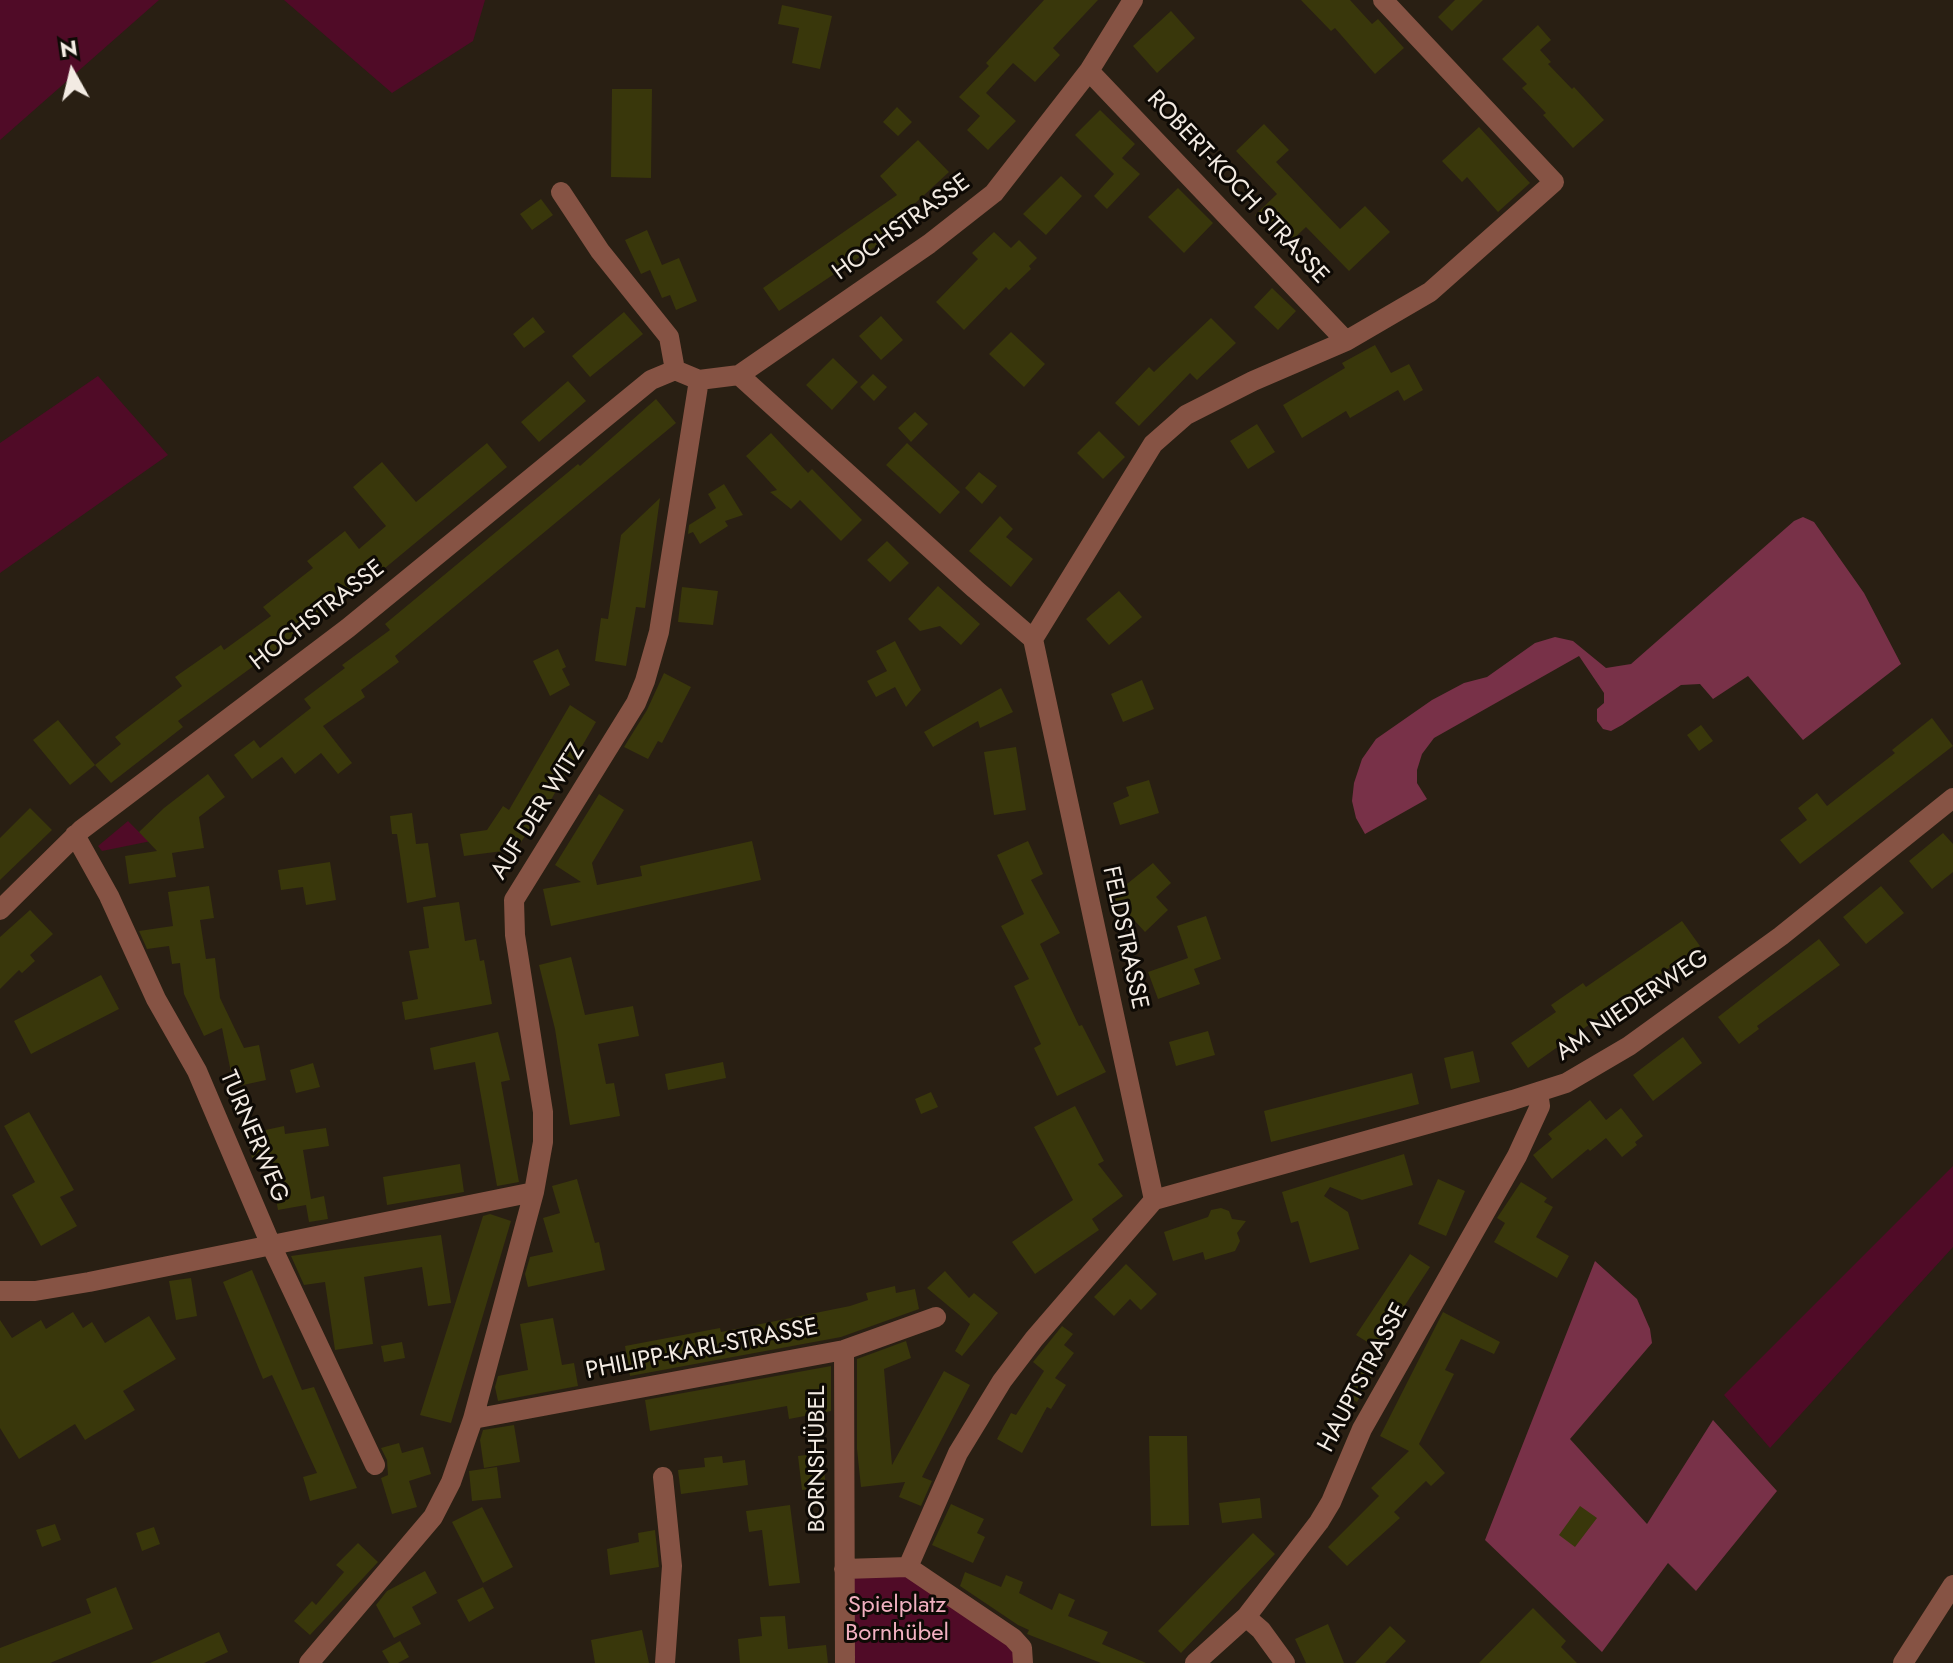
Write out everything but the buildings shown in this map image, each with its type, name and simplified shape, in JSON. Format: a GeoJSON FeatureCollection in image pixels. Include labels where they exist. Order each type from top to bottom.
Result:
{"type":"FeatureCollection","features":[{"type":"Feature","properties":{"kind":"street","name":"HOCHSTRASSE"},"geometry":{"type":"LineString","coordinates":[[0,910],[75,835],[348,628],[651,380],[675,370],[699,380],[739,375],[929,244],[994,193],[1089,71],[1133,0]]}},
{"type":"Feature","properties":{"kind":"street"},"geometry":{"type":"LineString","coordinates":[[739,375],[1033,639],[1153,444],[1186,415],[1253,381],[1346,341],[1430,292],[1554,182],[1383,0]]}},
{"type":"Feature","properties":{"kind":"street","name":"ROBERT-KOCH STRASSE"},"geometry":{"type":"LineString","coordinates":[[1089,71],[1346,341]]}},
{"type":"Feature","properties":{"kind":"street"},"geometry":{"type":"LineString","coordinates":[[561,192],[600,251],[669,337],[675,370]]}},
{"type":"Feature","properties":{"kind":"street","name":"AUF DER WITZ"},"geometry":{"type":"LineString","coordinates":[[309,1663],[433,1517],[448,1490],[473,1419],[534,1192],[544,1127],[515,935],[514,900],[636,703],[645,681],[659,632],[699,380]]}},
{"type":"Feature","properties":{"kind":"street","name":"FELDSTRASSE"},"geometry":{"type":"LineString","coordinates":[[1033,639],[1154,1200]]}},
{"type":"Feature","properties":{"kind":"street","name":"AM NIEDERWEG"},"geometry":{"type":"LineString","coordinates":[[1154,1200],[1566,1083],[1629,1046],[1781,936],[1953,798]]}},
{"type":"Feature","properties":{"kind":"street","name":"TURNERWEG"},"geometry":{"type":"LineString","coordinates":[[75,835],[109,896],[156,999],[197,1071],[271,1245],[375,1465]]}},
{"type":"Feature","properties":{"kind":"street","name":"HAUPTSTRASSE"},"geometry":{"type":"LineString","coordinates":[[1195,1663],[1246,1617],[1303,1545],[1331,1502],[1362,1429],[1537,1115],[1540,1106],[1538,1092]]}},
{"type":"Feature","properties":{"kind":"street"},"geometry":{"type":"LineString","coordinates":[[0,1291],[35,1291],[89,1282],[534,1192]]}},
{"type":"Feature","properties":{"kind":"street"},"geometry":{"type":"LineString","coordinates":[[908,1567],[958,1453],[1002,1381],[1034,1339],[1154,1200]]}},
{"type":"Feature","properties":{"kind":"street","name":"PHILIPP-KARL-STRASSE"},"geometry":{"type":"LineString","coordinates":[[473,1419],[844,1350],[936,1317]]}},
{"type":"Feature","properties":{"kind":"street","name":"BORNSHÜBEL"},"geometry":{"type":"LineString","coordinates":[[844,1350],[845,1663]]}},
{"type":"Feature","properties":{"kind":"street"},"geometry":{"type":"LineString","coordinates":[[663,1477],[672,1566],[665,1663]]}},
{"type":"Feature","properties":{"kind":"street"},"geometry":{"type":"LineString","coordinates":[[844,1569],[908,1567],[1013,1638],[1022,1648],[1023,1663]]}},
{"type":"Feature","properties":{"kind":"street"},"geometry":{"type":"LineString","coordinates":[[1903,1663],[1953,1585]]}},
{"type":"Feature","properties":{"kind":"street"},"geometry":{"type":"LineString","coordinates":[[1246,1617],[1267,1636],[1285,1663]]}},
{"type":"Feature","properties":{"kind":"green space"},"geometry":{"type":"Polygon","coordinates":[[[0,0],[159,0],[0,140],[0,0]]]}},
{"type":"Feature","properties":{"kind":"green space"},"geometry":{"type":"Polygon","coordinates":[[[284,0],[485,0],[473,41],[392,93],[284,0]]]}},
{"type":"Feature","properties":{"kind":"green space"},"geometry":{"type":"Polygon","coordinates":[[[98,376],[168,455],[0,573],[0,443],[98,376]]]}},
{"type":"Feature","properties":{"kind":"green space"},"geometry":{"type":"Polygon","coordinates":[[[128,821],[141,834],[161,839],[102,851],[98,846],[128,821]]]}},
{"type":"Feature","properties":{"kind":"green space"},"geometry":{"type":"Polygon","coordinates":[[[1953,1166],[1953,1247],[1770,1448],[1724,1395],[1953,1166]]]}},
{"type":"Feature","properties":{"kind":"green space","name":"Spielplatz Bornhübel"},"geometry":{"type":"Polygon","coordinates":[[[906,1573],[1017,1650],[1016,1663],[854,1663],[852,1576],[906,1573]]]}},
{"type":"Feature","properties":{"kind":"shaded area"},"geometry":{"type":"Polygon","coordinates":[[[1803,517],[1814,522],[1864,593],[1901,664],[1803,740],[1748,676],[1713,699],[1700,684],[1681,685],[1622,725],[1611,731],[1603,729],[1597,721],[1597,709],[1604,703],[1604,693],[1579,656],[1434,738],[1422,754],[1417,770],[1417,783],[1427,799],[1365,834],[1356,818],[1352,801],[1354,783],[1362,759],[1376,739],[1432,700],[1464,683],[1487,677],[1535,643],[1555,637],[1573,641],[1606,668],[1631,664],[1794,521],[1803,517]]]}},
{"type":"Feature","properties":{"kind":"shaded area"},"geometry":{"type":"Polygon","coordinates":[[[1595,1261],[1637,1299],[1650,1329],[1652,1343],[1570,1439],[1647,1524],[1713,1420],[1777,1491],[1696,1591],[1668,1563],[1602,1652],[1485,1540],[1595,1261]]]}}]}
